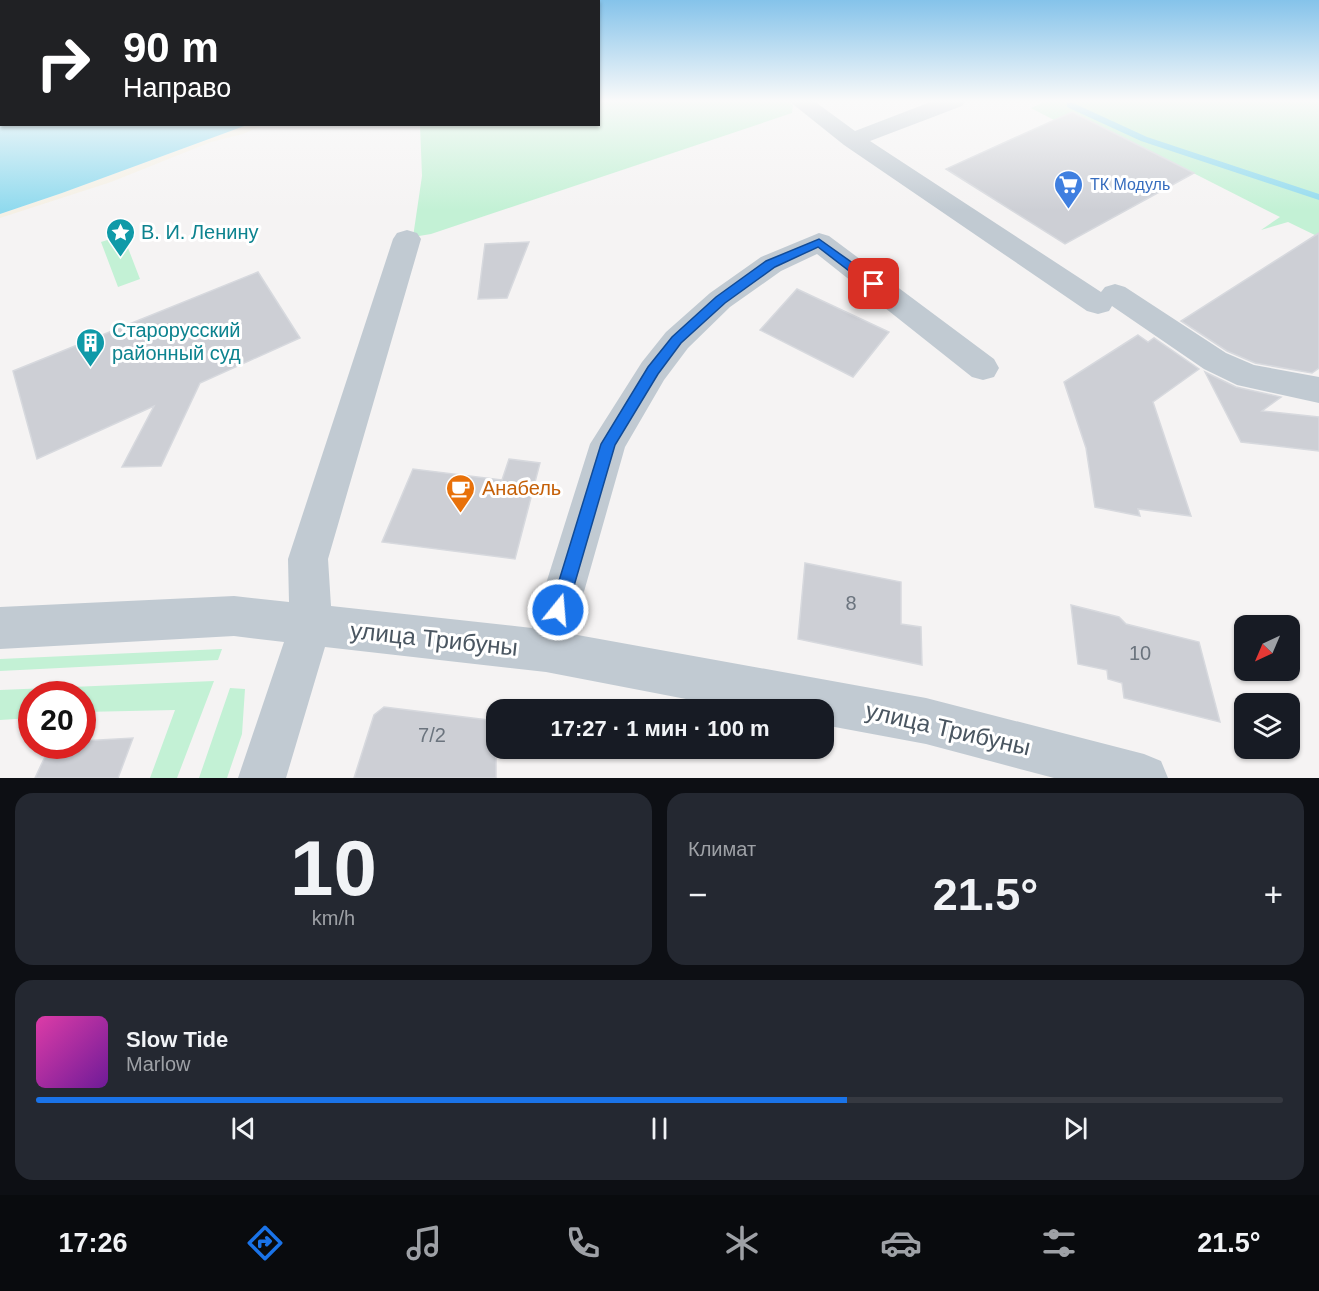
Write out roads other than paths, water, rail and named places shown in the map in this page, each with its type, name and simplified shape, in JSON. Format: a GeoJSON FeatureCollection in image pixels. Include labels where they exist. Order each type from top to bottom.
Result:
{"type":"FeatureCollection","features":[{"type":"Feature","properties":{"kind":"street"},"geometry":{"type":"LineString","coordinates":[[848,137],[1107,299],[1226,366],[1248,376],[1319,390]]}},
{"type":"Feature","properties":{"kind":"street"},"geometry":{"type":"LineString","coordinates":[[852,140],[859,137]]}},
{"type":"Feature","properties":{"kind":"street"},"geometry":{"type":"LineString","coordinates":[[262,778],[310,625],[308,559],[407,239]]}},
{"type":"Feature","properties":{"kind":"street"},"geometry":{"type":"LineString","coordinates":[[546,651],[608,444],[653,371],[677,340],[720,300],[771,264],[819,242],[983,368]]}},
{"type":"Feature","properties":{"kind":"street","name":"улица Трибуны"},"geometry":{"type":"LineString","coordinates":[[0,628],[234,616],[546,651],[927,721],[1144,778]]}},
{"type":"Feature","properties":{"kind":"water"},"geometry":{"type":"Polygon","coordinates":[[[0,137],[214,137],[62,193],[0,214],[0,137]]]}},
{"type":"Feature","properties":{"kind":"waterway"},"geometry":{"type":"LineString","coordinates":[[1140,137],[1319,197]]}},
{"type":"Feature","properties":{"kind":"place","name":"ТК Модуль"},"geometry":{"type":"Point","coordinates":[1069,210]}},
{"type":"Feature","properties":{"kind":"place","name":"В. И. Ленину"},"geometry":{"type":"Point","coordinates":[120,258]}},
{"type":"Feature","properties":{"kind":"place","name":"Старорусский районный суд"},"geometry":{"type":"Point","coordinates":[91,368]}},
{"type":"Feature","properties":{"kind":"place","name":"Анабель"},"geometry":{"type":"Point","coordinates":[461,514]}}]}
